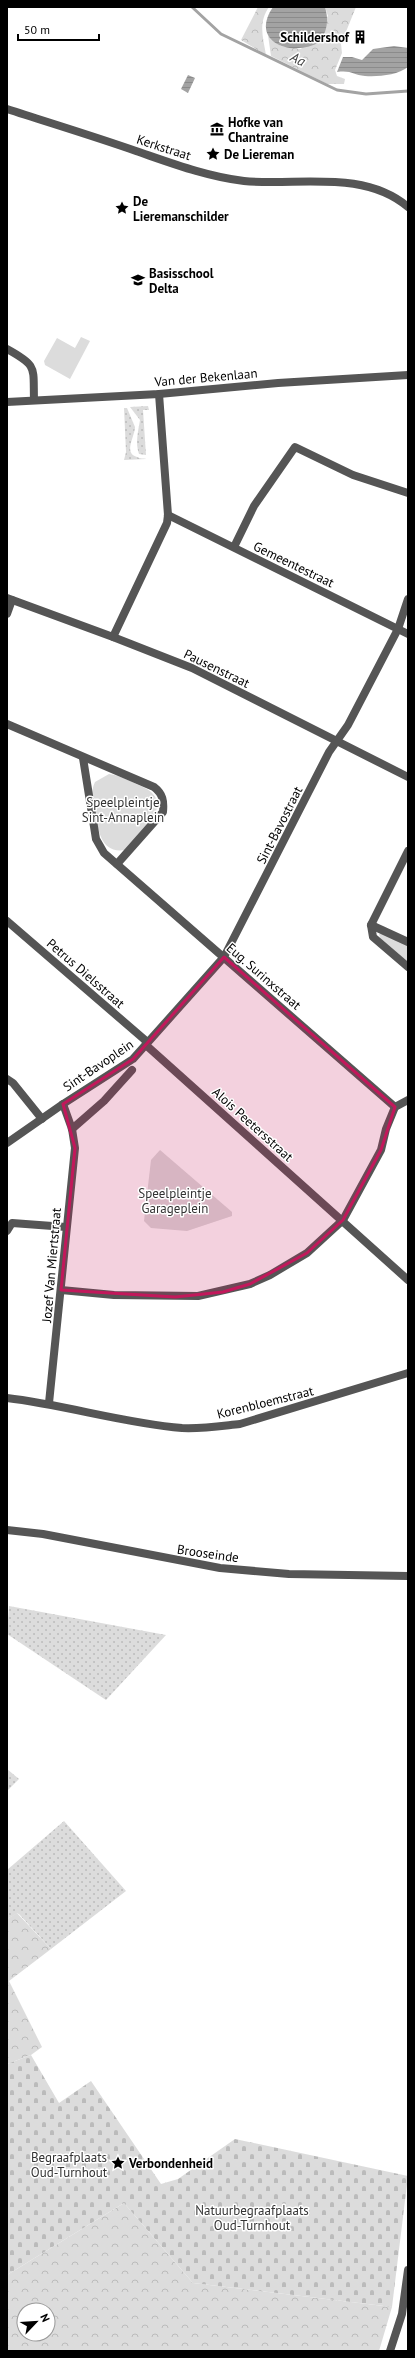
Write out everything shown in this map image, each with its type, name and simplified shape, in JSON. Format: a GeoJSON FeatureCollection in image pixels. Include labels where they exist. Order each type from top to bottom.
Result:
{"type":"FeatureCollection","features":[{"type":"Feature","properties":{"kind":"street","name":"Kerkstraat"},"geometry":{"type":"LineString","coordinates":[[7,109],[182,167],[243,181],[331,182],[365,186],[382,192],[408,207]]}},
{"type":"Feature","properties":{"kind":"street"},"geometry":{"type":"LineString","coordinates":[[7,349],[29,362],[33,372],[34,400]]}},
{"type":"Feature","properties":{"kind":"street","name":"Van der Bekenlaan"},"geometry":{"type":"LineString","coordinates":[[7,402],[159,394],[278,383],[408,375]]}},
{"type":"Feature","properties":{"kind":"street"},"geometry":{"type":"LineString","coordinates":[[112,636],[164,530],[168,515],[159,394]]}},
{"type":"Feature","properties":{"kind":"street"},"geometry":{"type":"LineString","coordinates":[[234,548],[254,506],[295,447],[353,474],[408,493]]}},
{"type":"Feature","properties":{"kind":"street","name":"Gemeentestraat"},"geometry":{"type":"LineString","coordinates":[[168,515],[408,634]]}},
{"type":"Feature","properties":{"kind":"street"},"geometry":{"type":"LineString","coordinates":[[7,614],[10,599]]}},
{"type":"Feature","properties":{"kind":"street","name":"Pausenstraat"},"geometry":{"type":"LineString","coordinates":[[10,599],[112,636],[192,668],[408,777]]}},
{"type":"Feature","properties":{"kind":"street","name":"Sint-Bavostraat"},"geometry":{"type":"LineString","coordinates":[[147,1046],[224,957],[329,752],[338,741],[398,629],[408,599]]}},
{"type":"Feature","properties":{"kind":"street"},"geometry":{"type":"LineString","coordinates":[[7,724],[83,758],[154,787],[161,792],[164,801],[163,812],[159,819],[117,864]]}},
{"type":"Feature","properties":{"kind":"street","name":"Eug. Surinxstraat"},"geometry":{"type":"LineString","coordinates":[[83,758],[96,839],[104,853],[395,1107]]}},
{"type":"Feature","properties":{"kind":"street"},"geometry":{"type":"LineString","coordinates":[[408,851],[371,925],[373,937],[408,967]]}},
{"type":"Feature","properties":{"kind":"street","name":"Petrus Dielsstraat"},"geometry":{"type":"LineString","coordinates":[[7,921],[145,1040],[147,1046]]}},
{"type":"Feature","properties":{"kind":"street"},"geometry":{"type":"LineString","coordinates":[[371,925],[408,942]]}},
{"type":"Feature","properties":{"kind":"street","name":"Sint-Bavoplein"},"geometry":{"type":"LineString","coordinates":[[7,1143],[132,1059],[147,1046]]}},
{"type":"Feature","properties":{"kind":"street","name":"Alois Peetersstraat"},"geometry":{"type":"LineString","coordinates":[[147,1046],[343,1220],[408,1280]]}},
{"type":"Feature","properties":{"kind":"street","name":"Sint-Bavoplein"},"geometry":{"type":"LineString","coordinates":[[63,1104],[72,1129],[104,1101],[132,1070]]}},
{"type":"Feature","properties":{"kind":"street"},"geometry":{"type":"LineString","coordinates":[[7,1079],[13,1083],[42,1119]]}},
{"type":"Feature","properties":{"kind":"street"},"geometry":{"type":"LineString","coordinates":[[61,1290],[175,1297],[223,1292],[250,1284],[286,1266],[307,1253],[343,1220],[381,1150],[386,1129],[395,1107],[408,1100]]}},
{"type":"Feature","properties":{"kind":"street","name":"Jozef Van Miertstraat"},"geometry":{"type":"LineString","coordinates":[[49,1403],[74,1148],[72,1129]]}},
{"type":"Feature","properties":{"kind":"street"},"geometry":{"type":"LineString","coordinates":[[7,1231],[12,1223],[66,1227]]}},
{"type":"Feature","properties":{"kind":"street","name":"Korenbloemstraat"},"geometry":{"type":"LineString","coordinates":[[7,1398],[49,1403],[182,1428],[213,1428],[240,1424],[408,1373]]}},
{"type":"Feature","properties":{"kind":"street","name":"Brooseinde"},"geometry":{"type":"LineString","coordinates":[[7,1530],[43,1534],[220,1568],[289,1574],[408,1576]]}},
{"type":"Feature","properties":{"kind":"street"},"geometry":{"type":"LineString","coordinates":[[390,2351],[402,2314],[408,2270]]}},
{"type":"Feature","properties":{"kind":"highlighted area"},"geometry":{"type":"Polygon","coordinates":[[[224,957],[395,1107],[381,1150],[343,1220],[307,1253],[250,1284],[223,1292],[175,1297],[61,1290],[75,1148],[63,1104],[133,1059],[224,957]]]}},
{"type":"Feature","properties":{"kind":"green space"},"geometry":{"type":"Polygon","coordinates":[[[258,7],[269,7],[262,24],[266,55],[241,40],[258,7]]]}},
{"type":"Feature","properties":{"kind":"green space"},"geometry":{"type":"Polygon","coordinates":[[[325,7],[356,7],[341,44],[342,53],[335,70],[337,76],[345,79],[344,84],[327,84],[271,56],[268,35],[281,46],[301,49],[328,16],[325,7]]]}},
{"type":"Feature","properties":{"kind":"green space"},"geometry":{"type":"Polygon","coordinates":[[[81,337],[90,341],[70,379],[45,365],[44,361],[57,338],[75,348],[81,337]]]}},
{"type":"Feature","properties":{"kind":"green space"},"geometry":{"type":"Polygon","coordinates":[[[148,406],[149,410],[143,410],[146,455],[139,454],[137,442],[140,420],[130,407],[148,406]]]}},
{"type":"Feature","properties":{"kind":"green space"},"geometry":{"type":"Polygon","coordinates":[[[124,408],[127,408],[135,427],[130,448],[131,452],[138,458],[146,459],[124,460],[126,452],[124,408]]]}},
{"type":"Feature","properties":{"kind":"green space","name":"Speelpleintje Sint-Annaplein"},"geometry":{"type":"Polygon","coordinates":[[[109,774],[121,777],[141,786],[152,793],[157,800],[157,809],[153,817],[147,826],[125,850],[111,848],[102,839],[99,833],[92,793],[95,782],[109,774]]]}},
{"type":"Feature","properties":{"kind":"green space"},"geometry":{"type":"Polygon","coordinates":[[[383,933],[408,946],[408,962],[380,938],[379,934],[383,933]]]}},
{"type":"Feature","properties":{"kind":"green space","name":"Speelpleintje Garageplein"},"geometry":{"type":"Polygon","coordinates":[[[160,1150],[232,1212],[232,1216],[187,1231],[151,1228],[144,1221],[151,1160],[160,1150]]]}},
{"type":"Feature","properties":{"kind":"green space"},"geometry":{"type":"Polygon","coordinates":[[[9,1606],[166,1635],[106,1700],[7,1634],[9,1606]]]}},
{"type":"Feature","properties":{"kind":"green space"},"geometry":{"type":"Polygon","coordinates":[[[7,1769],[19,1779],[7,1791],[7,1769]]]}},
{"type":"Feature","properties":{"kind":"green space"},"geometry":{"type":"Polygon","coordinates":[[[64,1821],[126,1891],[51,1949],[18,1913],[7,1919],[7,1870],[64,1821]]]}},
{"type":"Feature","properties":{"kind":"green space"},"geometry":{"type":"Polygon","coordinates":[[[17,1913],[51,1949],[9,1981],[42,2047],[31,2055],[7,2064],[7,1919],[17,1913]]]}},
{"type":"Feature","properties":{"kind":"green space","name":"Natuurbegraafplaats Oud-Turnhout"},"geometry":{"type":"Polygon","coordinates":[[[31,2055],[59,2103],[91,2081],[161,2184],[178,2179],[235,2139],[408,2176],[392,2307],[193,2283],[124,2203],[7,2275],[7,2064],[31,2055]]]}},
{"type":"Feature","properties":{"kind":"green space"},"geometry":{"type":"Polygon","coordinates":[[[124,2203],[193,2283],[392,2307],[379,2351],[7,2351],[7,2275],[124,2203]]]}},
{"type":"Feature","properties":{"kind":"shaded area"},"geometry":{"type":"Polygon","coordinates":[[[273,7],[325,7],[327,25],[320,42],[309,47],[297,48],[277,44],[270,38],[266,29],[267,19],[273,7]]]}},
{"type":"Feature","properties":{"kind":"shaded area"},"geometry":{"type":"Polygon","coordinates":[[[394,46],[408,48],[408,67],[404,70],[393,74],[376,76],[365,76],[349,72],[337,72],[343,57],[352,57],[362,60],[373,49],[394,46]]]}},
{"type":"Feature","properties":{"kind":"shaded area"},"geometry":{"type":"Polygon","coordinates":[[[188,75],[195,78],[188,93],[181,89],[188,75]]]}},
{"type":"Feature","properties":{"kind":"waterway","name":"Aa"},"geometry":{"type":"LineString","coordinates":[[192,7],[221,34],[337,90],[366,94],[408,91]]}},
{"type":"Feature","properties":{"kind":"place","name":"Schildershof"},"geometry":{"type":"Point","coordinates":[360,37]}},
{"type":"Feature","properties":{"kind":"place","name":"Hofke van Chantraine"},"geometry":{"type":"Point","coordinates":[217,129]}},
{"type":"Feature","properties":{"kind":"place","name":"De Liereman"},"geometry":{"type":"Point","coordinates":[213,154]}},
{"type":"Feature","properties":{"kind":"place","name":"De Lieremanschilder"},"geometry":{"type":"Point","coordinates":[122,208]}},
{"type":"Feature","properties":{"kind":"place","name":"Basisschool Delta"},"geometry":{"type":"Point","coordinates":[138,280]}},
{"type":"Feature","properties":{"kind":"place","name":"Verbondenheid"},"geometry":{"type":"Point","coordinates":[118,2163]}},
{"type":"Feature","properties":{"kind":"park label","name":"Begraafplaats Oud-Turnhout"},"geometry":{"type":"Point","coordinates":[69,2164]}}]}
